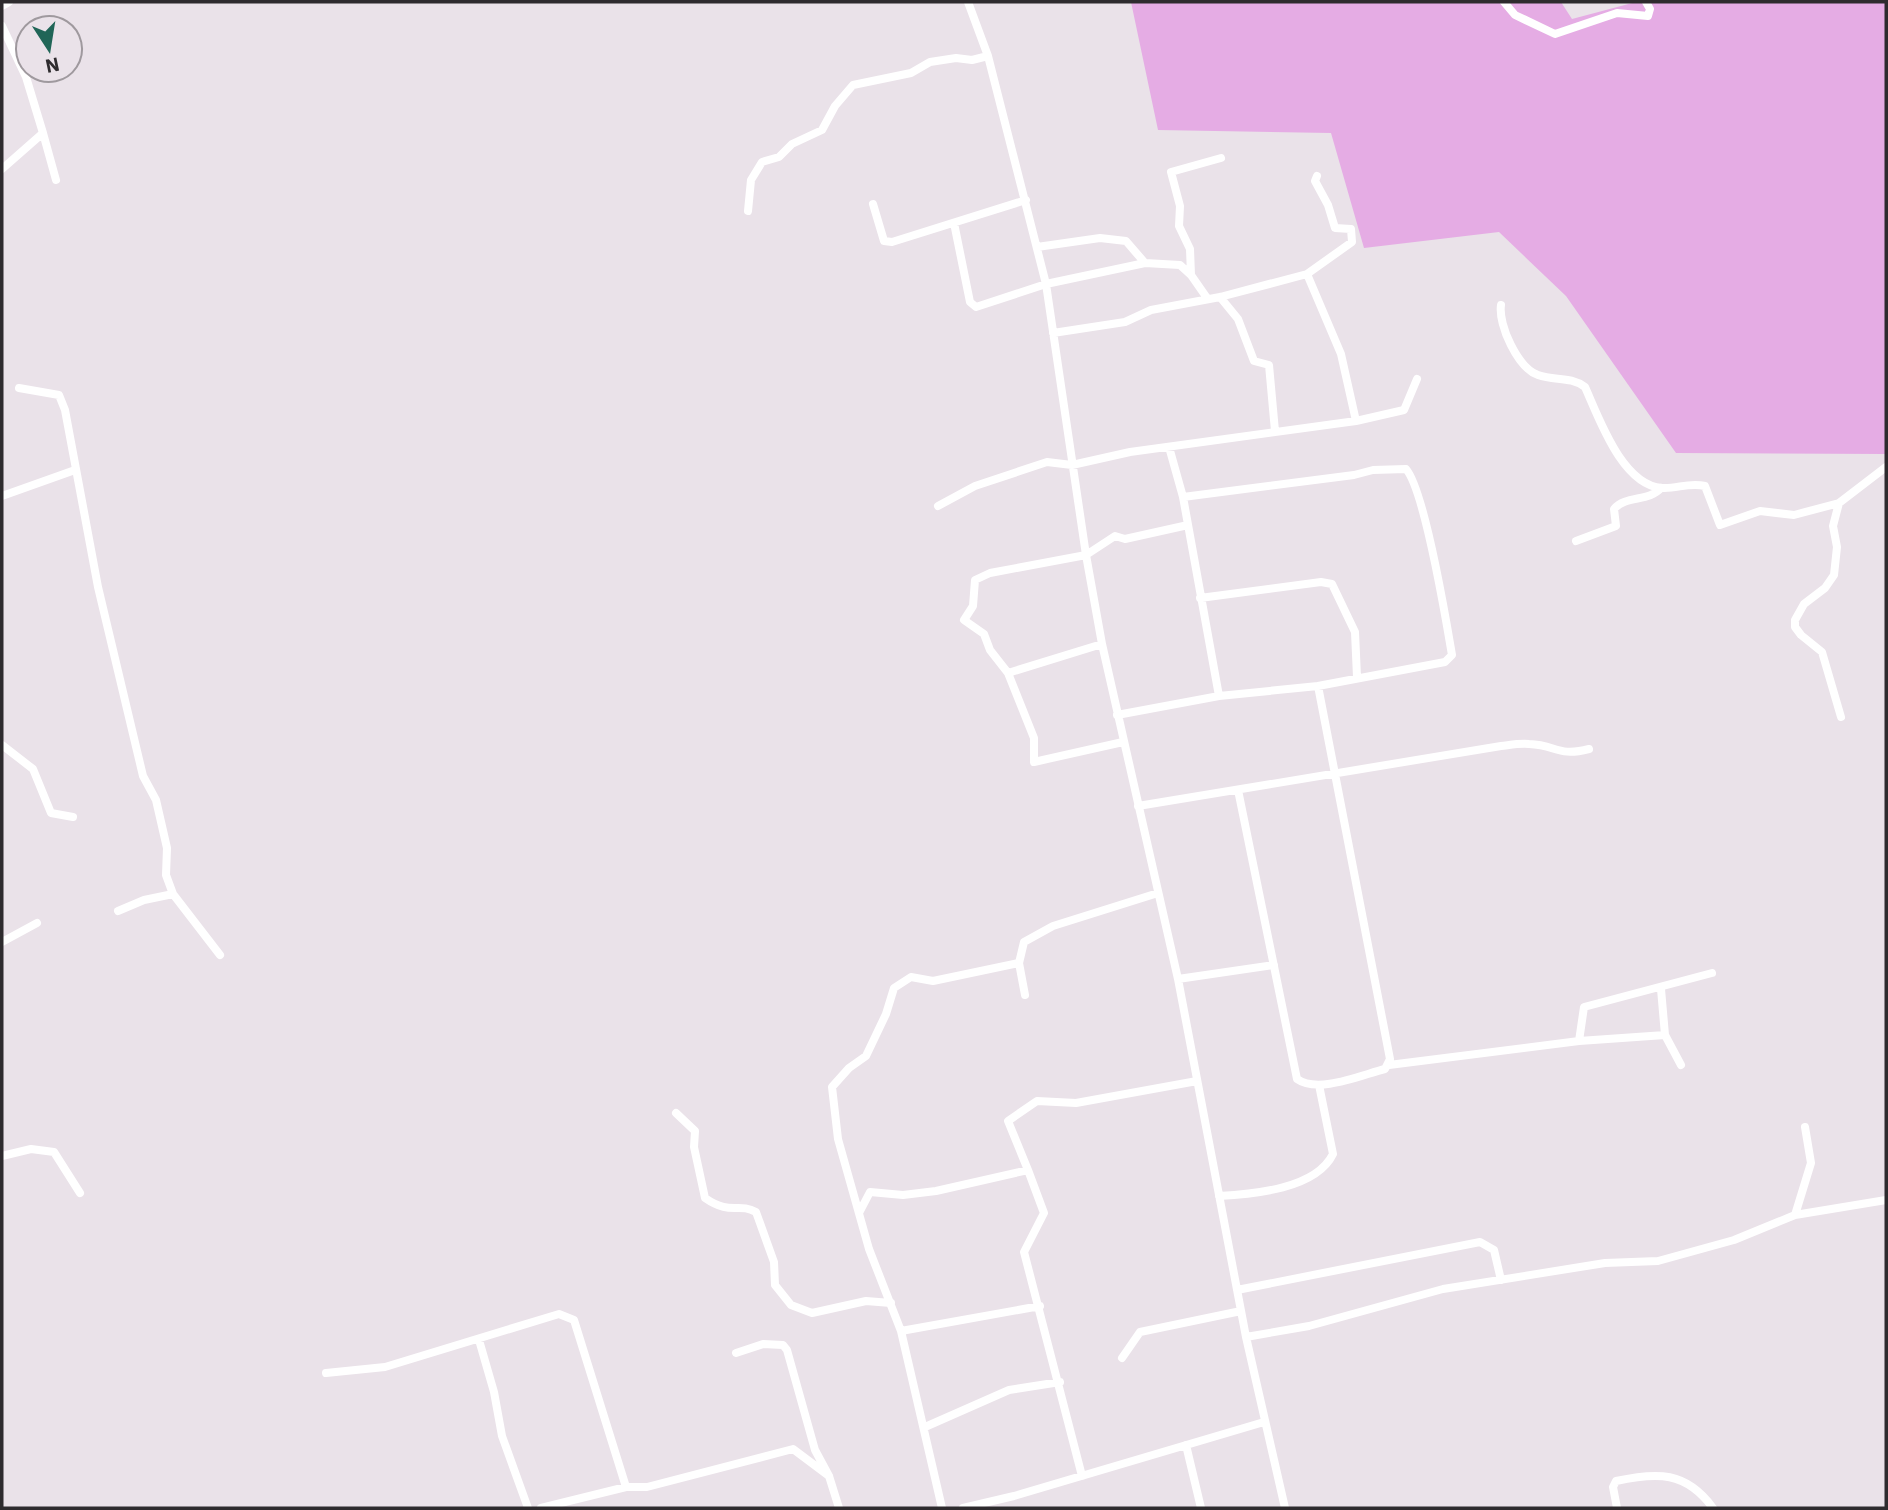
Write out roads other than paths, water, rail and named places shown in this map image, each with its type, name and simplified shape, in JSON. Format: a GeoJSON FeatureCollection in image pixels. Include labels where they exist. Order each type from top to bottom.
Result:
{"type":"FeatureCollection","features":[{"type":"Feature","properties":{"kind":"street"},"geometry":{"type":"LineString","coordinates":[[2,6],[9,2]]}},
{"type":"Feature","properties":{"kind":"street"},"geometry":{"type":"LineString","coordinates":[[968,2],[988,56],[1046,284],[1072,466],[1102,644],[1178,979],[1246,1337],[1285,1508]]}},
{"type":"Feature","properties":{"kind":"street"},"geometry":{"type":"LineString","coordinates":[[1504,2],[1515,15],[1555,34],[1617,13],[1648,16],[1650,9],[1646,2]]}},
{"type":"Feature","properties":{"kind":"street"},"geometry":{"type":"LineString","coordinates":[[2,26],[26,77],[57,180]]}},
{"type":"Feature","properties":{"kind":"street"},"geometry":{"type":"LineString","coordinates":[[748,211],[751,180],[762,162],[779,158],[792,144],[822,131],[835,106],[853,85],[887,75],[911,73],[930,62],[956,58],[972,61],[988,56]]}},
{"type":"Feature","properties":{"kind":"street"},"geometry":{"type":"LineString","coordinates":[[2,169],[43,133]]}},
{"type":"Feature","properties":{"kind":"street"},"geometry":{"type":"LineString","coordinates":[[1191,275],[1190,249],[1183,239],[1180,206],[1171,172],[1221,158]]}},
{"type":"Feature","properties":{"kind":"street"},"geometry":{"type":"LineString","coordinates":[[1054,333],[1125,322],[1152,310],[1220,297],[1307,274],[1352,242],[1351,229],[1335,228],[1328,205],[1315,181],[1317,176]]}},
{"type":"Feature","properties":{"kind":"street"},"geometry":{"type":"LineString","coordinates":[[873,204],[884,241],[892,242],[1026,200]]}},
{"type":"Feature","properties":{"kind":"street"},"geometry":{"type":"LineString","coordinates":[[954,223],[970,302],[976,307],[984,307],[1046,284],[1145,263],[1180,265],[1191,275],[1207,298]]}},
{"type":"Feature","properties":{"kind":"street"},"geometry":{"type":"LineString","coordinates":[[1037,247],[1100,238],[1126,241],[1145,263]]}},
{"type":"Feature","properties":{"kind":"street"},"geometry":{"type":"LineString","coordinates":[[1307,274],[1341,354],[1356,421]]}},
{"type":"Feature","properties":{"kind":"street"},"geometry":{"type":"LineString","coordinates":[[1220,297],[1238,319],[1254,360],[1269,365],[1275,431]]}},
{"type":"Feature","properties":{"kind":"street"},"geometry":{"type":"LineString","coordinates":[[1502,305],[1501,328],[1525,368],[1539,376],[1575,379],[1585,387],[1621,461],[1634,475],[1661,488],[1690,482],[1705,486],[1720,525],[1760,511],[1780,516],[1794,515],[1839,503],[1886,467]]}},
{"type":"Feature","properties":{"kind":"street"},"geometry":{"type":"LineString","coordinates":[[938,506],[975,486],[1047,462],[1072,466],[1169,447],[1356,421],[1404,410],[1417,379]]}},
{"type":"Feature","properties":{"kind":"street"},"geometry":{"type":"LineString","coordinates":[[19,388],[59,395],[85,504],[98,587],[143,776],[156,800],[167,848],[166,876],[173,894],[220,955]]}},
{"type":"Feature","properties":{"kind":"street"},"geometry":{"type":"LineString","coordinates":[[1169,447],[1183,497],[1199,598],[1219,696]]}},
{"type":"Feature","properties":{"kind":"street"},"geometry":{"type":"LineString","coordinates":[[1117,715],[1219,696],[1318,686],[1445,662],[1452,656],[1426,525],[1413,477],[1406,468],[1373,470],[1354,475],[1183,497]]}},
{"type":"Feature","properties":{"kind":"street"},"geometry":{"type":"LineString","coordinates":[[2,496],[75,470]]}},
{"type":"Feature","properties":{"kind":"street"},"geometry":{"type":"LineString","coordinates":[[1576,541],[1616,526],[1615,509],[1620,502],[1656,494],[1661,488]]}},
{"type":"Feature","properties":{"kind":"street"},"geometry":{"type":"LineString","coordinates":[[1839,503],[1833,526],[1837,547],[1834,575],[1825,588],[1804,604],[1795,620],[1795,627],[1822,652],[1841,717]]}},
{"type":"Feature","properties":{"kind":"street"},"geometry":{"type":"LineString","coordinates":[[1123,742],[1034,762],[1034,738],[1008,673],[990,650],[984,634],[964,620],[973,606],[975,580],[990,573],[1086,555],[1115,536],[1125,539],[1188,525]]}},
{"type":"Feature","properties":{"kind":"street"},"geometry":{"type":"LineString","coordinates":[[1199,598],[1321,582],[1332,584],[1355,632],[1357,677]]}},
{"type":"Feature","properties":{"kind":"street"},"geometry":{"type":"LineString","coordinates":[[1008,673],[1102,644]]}},
{"type":"Feature","properties":{"kind":"street"},"geometry":{"type":"LineString","coordinates":[[1318,686],[1389,1066]]}},
{"type":"Feature","properties":{"kind":"street"},"geometry":{"type":"LineString","coordinates":[[1138,806],[1501,746],[1530,744],[1551,747],[1569,754],[1589,749]]}},
{"type":"Feature","properties":{"kind":"street"},"geometry":{"type":"LineString","coordinates":[[2,745],[33,769],[51,813],[73,817]]}},
{"type":"Feature","properties":{"kind":"street"},"geometry":{"type":"LineString","coordinates":[[1238,790],[1297,1079],[1305,1085],[1319,1085],[1389,1066],[1579,1041],[1665,1035]]}},
{"type":"Feature","properties":{"kind":"street"},"geometry":{"type":"LineString","coordinates":[[1025,995],[1019,963],[1024,942],[1053,926],[1158,893]]}},
{"type":"Feature","properties":{"kind":"street"},"geometry":{"type":"LineString","coordinates":[[118,911],[173,894]]}},
{"type":"Feature","properties":{"kind":"street"},"geometry":{"type":"LineString","coordinates":[[2,943],[37,923]]}},
{"type":"Feature","properties":{"kind":"street"},"geometry":{"type":"LineString","coordinates":[[942,1508],[901,1331],[859,1213],[838,1139],[832,1087],[849,1068],[866,1056],[886,1014],[890,993],[911,977],[933,981],[1019,963]]}},
{"type":"Feature","properties":{"kind":"street"},"geometry":{"type":"LineString","coordinates":[[1178,979],[1274,965]]}},
{"type":"Feature","properties":{"kind":"street"},"geometry":{"type":"LineString","coordinates":[[1579,1041],[1584,1007],[1661,989],[1712,973]]}},
{"type":"Feature","properties":{"kind":"street"},"geometry":{"type":"LineString","coordinates":[[1661,989],[1665,1035],[1681,1065]]}},
{"type":"Feature","properties":{"kind":"street"},"geometry":{"type":"LineString","coordinates":[[1082,1476],[1060,1382],[1024,1252],[1044,1213],[1008,1122],[1037,1101],[1076,1102],[1197,1081]]}},
{"type":"Feature","properties":{"kind":"street"},"geometry":{"type":"LineString","coordinates":[[1219,1196],[1244,1195],[1300,1181],[1328,1165],[1333,1154],[1319,1085]]}},
{"type":"Feature","properties":{"kind":"street"},"geometry":{"type":"LineString","coordinates":[[676,1113],[695,1131],[694,1147],[705,1198],[720,1208],[748,1208],[756,1212],[774,1262],[775,1285],[791,1305],[812,1313],[866,1301],[891,1303]]}},
{"type":"Feature","properties":{"kind":"street"},"geometry":{"type":"LineString","coordinates":[[1796,1215],[1811,1163],[1805,1127]]}},
{"type":"Feature","properties":{"kind":"street"},"geometry":{"type":"LineString","coordinates":[[2,1156],[31,1149],[54,1152],[80,1192]]}},
{"type":"Feature","properties":{"kind":"street"},"geometry":{"type":"LineString","coordinates":[[859,1213],[870,1192],[903,1195],[936,1191],[1028,1170]]}},
{"type":"Feature","properties":{"kind":"street"},"geometry":{"type":"LineString","coordinates":[[1246,1337],[1309,1326],[1443,1289],[1605,1263],[1658,1261],[1734,1240],[1796,1215],[1886,1200]]}},
{"type":"Feature","properties":{"kind":"street"},"geometry":{"type":"LineString","coordinates":[[1237,1290],[1480,1242],[1494,1251],[1501,1280]]}},
{"type":"Feature","properties":{"kind":"street"},"geometry":{"type":"LineString","coordinates":[[901,1331],[1040,1306]]}},
{"type":"Feature","properties":{"kind":"street"},"geometry":{"type":"LineString","coordinates":[[1122,1358],[1140,1332],[1241,1311]]}},
{"type":"Feature","properties":{"kind":"street"},"geometry":{"type":"LineString","coordinates":[[326,1373],[385,1367],[559,1314],[574,1320],[626,1487]]}},
{"type":"Feature","properties":{"kind":"street"},"geometry":{"type":"LineString","coordinates":[[479,1340],[494,1392],[502,1436],[528,1508]]}},
{"type":"Feature","properties":{"kind":"street"},"geometry":{"type":"LineString","coordinates":[[736,1353],[763,1344],[783,1345],[787,1350],[815,1450],[829,1476],[839,1508]]}},
{"type":"Feature","properties":{"kind":"street"},"geometry":{"type":"LineString","coordinates":[[925,1427],[1009,1390],[1060,1382]]}},
{"type":"Feature","properties":{"kind":"street"},"geometry":{"type":"LineString","coordinates":[[963,1508],[1014,1496],[1264,1422]]}},
{"type":"Feature","properties":{"kind":"street"},"geometry":{"type":"LineString","coordinates":[[1186,1445],[1201,1508]]}},
{"type":"Feature","properties":{"kind":"street"},"geometry":{"type":"LineString","coordinates":[[541,1508],[626,1487],[647,1487],[793,1449],[829,1476]]}},
{"type":"Feature","properties":{"kind":"street"},"geometry":{"type":"LineString","coordinates":[[1617,1508],[1612,1487],[1616,1481],[1647,1474],[1667,1475],[1704,1496],[1713,1508]]}},
{"type":"Feature","properties":{"kind":"street"},"geometry":{"type":"LineString","coordinates":[[1014,1496],[1017,1508]]}}]}
